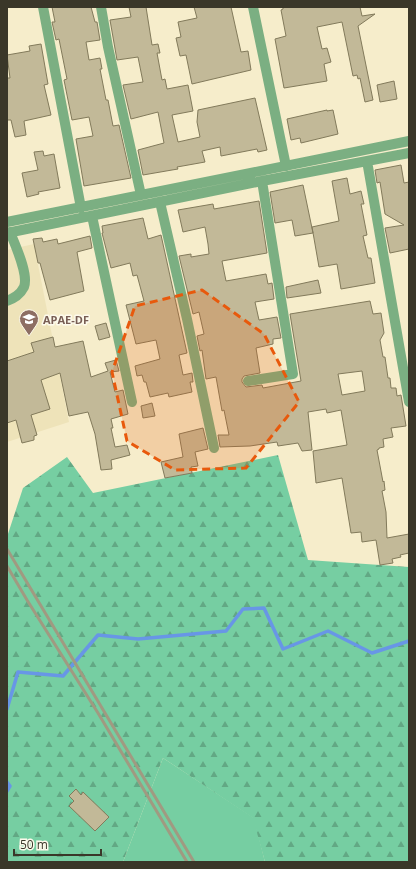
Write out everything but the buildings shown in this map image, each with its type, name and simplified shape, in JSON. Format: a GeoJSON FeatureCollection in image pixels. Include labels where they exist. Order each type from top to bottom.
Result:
{"type":"FeatureCollection","features":[{"type":"Feature","properties":{"kind":"street"},"geometry":{"type":"LineString","coordinates":[[43,7],[81,208]]}},
{"type":"Feature","properties":{"kind":"street"},"geometry":{"type":"LineString","coordinates":[[101,7],[108,47],[141,195]]}},
{"type":"Feature","properties":{"kind":"street"},"geometry":{"type":"LineString","coordinates":[[253,7],[286,166]]}},
{"type":"Feature","properties":{"kind":"street"},"geometry":{"type":"LineString","coordinates":[[8,229],[81,208],[409,142]]}},
{"type":"Feature","properties":{"kind":"street"},"geometry":{"type":"LineString","coordinates":[[8,229],[92,216],[409,153]]}},
{"type":"Feature","properties":{"kind":"street"},"geometry":{"type":"LineString","coordinates":[[367,161],[409,402]]}},
{"type":"Feature","properties":{"kind":"street"},"geometry":{"type":"LineString","coordinates":[[248,381],[292,374],[262,181]]}},
{"type":"Feature","properties":{"kind":"street"},"geometry":{"type":"LineString","coordinates":[[160,202],[187,319],[214,448]]}},
{"type":"Feature","properties":{"kind":"street"},"geometry":{"type":"LineString","coordinates":[[92,216],[132,402]]}},
{"type":"Feature","properties":{"kind":"street"},"geometry":{"type":"LineString","coordinates":[[7,301],[20,294],[24,287],[25,281],[24,272],[17,249],[8,229]]}},
{"type":"Feature","properties":{"kind":"highlighted area"},"geometry":{"type":"Polygon","coordinates":[[[202,290],[264,334],[299,402],[246,468],[175,470],[127,441],[112,372],[135,306],[202,290]]]}},
{"type":"Feature","properties":{"kind":"shaded area","name":"APAE-DF"},"geometry":{"type":"Polygon","coordinates":[[[34,244],[69,422],[7,442],[7,250],[34,244]]]}},
{"type":"Feature","properties":{"kind":"green space"},"geometry":{"type":"Polygon","coordinates":[[[278,455],[308,560],[409,567],[409,862],[265,862],[253,818],[163,758],[123,862],[7,862],[7,537],[23,488],[67,457],[93,493],[278,455]]]}},
{"type":"Feature","properties":{"kind":"green space"},"geometry":{"type":"Polygon","coordinates":[[[163,758],[254,818],[265,862],[123,862],[163,758]]]}},
{"type":"Feature","properties":{"kind":"waterway"},"geometry":{"type":"LineString","coordinates":[[7,709],[18,672],[63,676],[98,635],[138,639],[226,631],[243,609],[264,608],[283,649],[328,631],[372,653],[409,641]]}},
{"type":"Feature","properties":{"kind":"waterway"},"geometry":{"type":"LineString","coordinates":[[7,782],[10,786],[7,791]]}},
{"type":"Feature","properties":{"kind":"railway"},"geometry":{"type":"LineString","coordinates":[[7,549],[194,862]]}},
{"type":"Feature","properties":{"kind":"railway"},"geometry":{"type":"LineString","coordinates":[[7,566],[98,713],[187,862]]}},
{"type":"Feature","properties":{"kind":"place","name":"APAE-DF"},"geometry":{"type":"Point","coordinates":[29,336]}}]}
